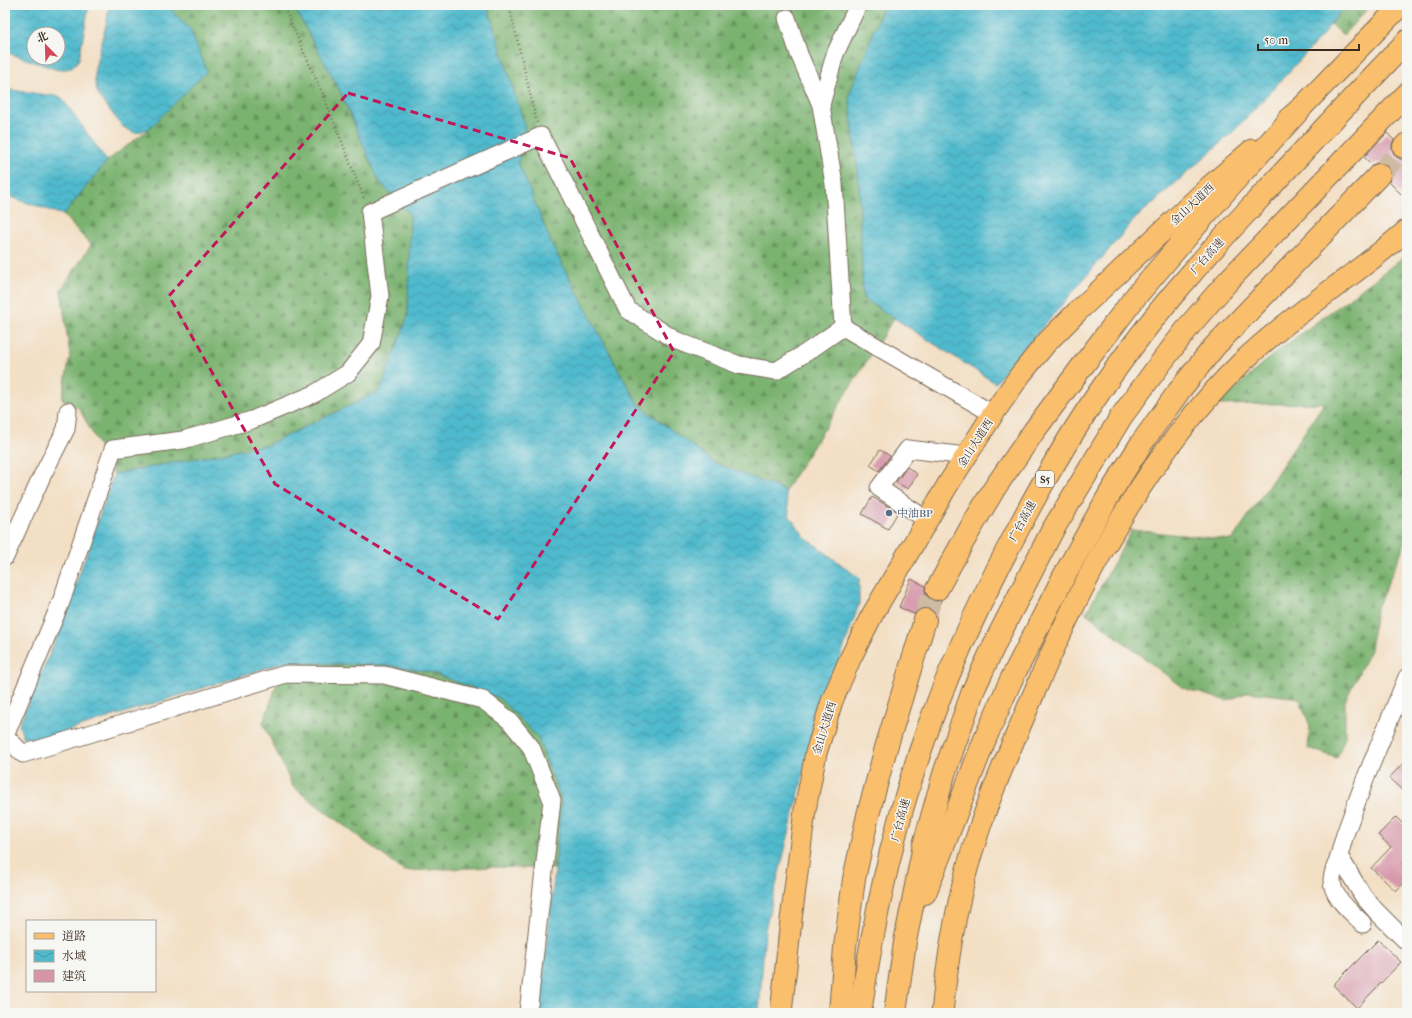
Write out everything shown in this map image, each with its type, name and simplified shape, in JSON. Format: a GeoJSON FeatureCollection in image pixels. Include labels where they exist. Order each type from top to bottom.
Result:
{"type":"FeatureCollection","features":[{"type":"Feature","properties":{"kind":"highway","name":"广台高速"},"geometry":{"type":"LineString","coordinates":[[860,1013],[887,870],[899,821],[921,748],[959,650],[979,605],[1031,505],[1068,440],[1104,385],[1188,276],[1349,101],[1407,41]]}},
{"type":"Feature","properties":{"kind":"highway"},"geometry":{"type":"LineString","coordinates":[[895,1013],[905,942],[924,845],[944,774],[973,691],[996,639],[1056,525],[1122,417],[1190,325],[1229,280],[1407,94]]}},
{"type":"Feature","properties":{"kind":"highway"},"geometry":{"type":"LineString","coordinates":[[937,589],[994,489],[1034,431],[1146,284],[1228,188],[1301,108]]}},
{"type":"Feature","properties":{"kind":"highway"},"geometry":{"type":"LineString","coordinates":[[905,942],[979,753],[1010,682],[1064,576],[1109,495],[1140,444],[1214,347],[1379,175]]}},
{"type":"Feature","properties":{"kind":"highway"},"geometry":{"type":"LineString","coordinates":[[840,1013],[845,947],[854,879],[868,815],[888,741],[925,620]]}},
{"type":"Feature","properties":{"kind":"main road","name":"金山大道西"},"geometry":{"type":"LineString","coordinates":[[781,1012],[805,810],[816,753],[832,701],[850,659],[871,617],[966,456],[993,414],[1047,342],[1209,187],[1301,108],[1401,5]]}},
{"type":"Feature","properties":{"kind":"main road"},"geometry":{"type":"LineString","coordinates":[[942,1013],[954,924],[963,883],[978,832],[1049,658],[1079,595],[1130,504],[1168,447],[1204,403],[1241,364],[1277,331],[1364,266],[1407,230]]}},
{"type":"Feature","properties":{"kind":"street"},"geometry":{"type":"LineString","coordinates":[[821,105],[834,54],[858,5]]}},
{"type":"Feature","properties":{"kind":"street"},"geometry":{"type":"LineString","coordinates":[[787,18],[799,54],[821,105],[834,184],[843,327]]}},
{"type":"Feature","properties":{"kind":"street"},"geometry":{"type":"LineString","coordinates":[[528,1013],[552,800],[532,747],[509,720],[483,700],[384,675],[286,674],[23,754],[5,736],[61,602],[113,449],[183,440],[252,420],[314,394],[348,373],[371,344],[380,296],[370,212],[540,136],[628,310],[675,340],[739,365],[776,371],[843,327]]}},
{"type":"Feature","properties":{"kind":"street"},"geometry":{"type":"LineString","coordinates":[[843,327],[993,414]]}},
{"type":"Feature","properties":{"kind":"street"},"geometry":{"type":"LineString","coordinates":[[5,557],[42,476],[66,429],[68,411]]}},
{"type":"Feature","properties":{"kind":"street"},"geometry":{"type":"LineString","coordinates":[[927,520],[879,488],[908,449],[966,456]]}},
{"type":"Feature","properties":{"kind":"street"},"geometry":{"type":"LineString","coordinates":[[1363,924],[1338,898],[1333,889],[1332,879],[1345,834],[1366,777],[1407,678]]}},
{"type":"Feature","properties":{"kind":"street"},"geometry":{"type":"LineString","coordinates":[[1339,856],[1363,896],[1376,912],[1407,942]]}},
{"type":"Feature","properties":{"kind":"path"},"geometry":{"type":"LineString","coordinates":[[283,5],[324,97],[370,212]]}},
{"type":"Feature","properties":{"kind":"path"},"geometry":{"type":"LineString","coordinates":[[508,5],[540,136]]}},
{"type":"Feature","properties":{"kind":"highlighted area"},"geometry":{"type":"Polygon","coordinates":[[[348,93],[570,158],[674,352],[498,619],[275,484],[169,296],[348,93]]]}},
{"type":"Feature","properties":{"kind":"green space"},"geometry":{"type":"Polygon","coordinates":[[[166,5],[293,5],[339,89],[379,181],[410,214],[408,316],[380,391],[267,445],[114,474],[79,408],[62,399],[70,356],[61,290],[91,245],[63,215],[107,161],[149,129],[190,29],[166,5]]]}},
{"type":"Feature","properties":{"kind":"green space"},"geometry":{"type":"Polygon","coordinates":[[[487,5],[884,5],[849,95],[859,181],[863,298],[894,318],[785,491],[713,462],[638,404],[553,247],[518,162],[525,126],[487,5]]]}},
{"type":"Feature","properties":{"kind":"green space"},"geometry":{"type":"Polygon","coordinates":[[[1345,5],[1371,5],[1343,35],[1331,24],[1345,5]]]}},
{"type":"Feature","properties":{"kind":"green space"},"geometry":{"type":"Polygon","coordinates":[[[1407,254],[1407,430],[1404,433],[1407,435],[1407,539],[1376,610],[1370,650],[1345,701],[1345,737],[1337,758],[1308,748],[1310,726],[1299,698],[1248,692],[1227,701],[1183,688],[1086,613],[1132,530],[1232,540],[1324,403],[1217,405],[1275,353],[1407,254]]]}},
{"type":"Feature","properties":{"kind":"green space"},"geometry":{"type":"Polygon","coordinates":[[[285,662],[391,666],[430,672],[499,698],[537,736],[561,799],[555,869],[494,867],[404,871],[293,787],[263,723],[285,662]]]}},
{"type":"Feature","properties":{"kind":"water"},"geometry":{"type":"Polygon","coordinates":[[[5,5],[89,5],[79,59],[72,68],[58,70],[46,66],[66,66],[66,26],[26,26],[26,59],[5,52],[5,5]]]}},
{"type":"Feature","properties":{"kind":"water"},"geometry":{"type":"Polygon","coordinates":[[[109,5],[166,5],[190,29],[207,71],[149,129],[135,133],[123,127],[98,95],[95,83],[95,68],[107,21],[109,5]]]}},
{"type":"Feature","properties":{"kind":"water"},"geometry":{"type":"Polygon","coordinates":[[[293,5],[487,5],[525,126],[518,162],[553,247],[638,404],[713,462],[785,491],[790,517],[805,537],[859,578],[859,604],[813,736],[765,930],[759,1013],[539,1013],[561,799],[537,736],[499,698],[430,672],[391,666],[285,662],[32,742],[23,737],[19,724],[60,630],[114,474],[267,445],[380,391],[408,316],[410,214],[379,181],[339,89],[293,5]]]}},
{"type":"Feature","properties":{"kind":"water"},"geometry":{"type":"Polygon","coordinates":[[[884,5],[1345,5],[1321,37],[1233,132],[1135,219],[995,383],[863,298],[859,181],[849,95],[884,5]]]}},
{"type":"Feature","properties":{"kind":"water"},"geometry":{"type":"Polygon","coordinates":[[[5,89],[61,97],[107,161],[63,215],[5,195],[5,89]]]}},
{"type":"Feature","properties":{"kind":"building"},"geometry":{"type":"Polygon","coordinates":[[[1387,133],[1394,140],[1392,150],[1395,156],[1400,159],[1407,159],[1407,200],[1389,182],[1391,172],[1388,166],[1382,163],[1372,165],[1364,157],[1387,133]]]}},
{"type":"Feature","properties":{"kind":"building"},"geometry":{"type":"Polygon","coordinates":[[[880,450],[890,456],[879,471],[870,465],[880,450]]]}},
{"type":"Feature","properties":{"kind":"building"},"geometry":{"type":"Polygon","coordinates":[[[907,467],[917,474],[908,489],[896,482],[907,467]]]}},
{"type":"Feature","properties":{"kind":"building"},"geometry":{"type":"Polygon","coordinates":[[[872,497],[898,512],[888,529],[862,514],[872,497]]]}},
{"type":"Feature","properties":{"kind":"building"},"geometry":{"type":"Polygon","coordinates":[[[911,579],[925,586],[926,595],[931,600],[941,600],[935,614],[934,611],[928,608],[922,608],[914,614],[899,607],[911,579]]]}},
{"type":"Feature","properties":{"kind":"building"},"geometry":{"type":"Polygon","coordinates":[[[1407,759],[1407,795],[1389,778],[1407,759]]]}},
{"type":"Feature","properties":{"kind":"building"},"geometry":{"type":"Polygon","coordinates":[[[1396,817],[1407,828],[1407,858],[1402,864],[1407,869],[1407,880],[1396,891],[1371,868],[1391,847],[1378,835],[1396,817]]]}},
{"type":"Feature","properties":{"kind":"building"},"geometry":{"type":"Polygon","coordinates":[[[1378,940],[1401,962],[1357,1008],[1333,985],[1378,940]]]}},
{"type":"Feature","properties":{"kind":"tunnel"},"geometry":{"type":"LineString","coordinates":[[1379,175],[1404,147]]}},
{"type":"Feature","properties":{"kind":"tunnel"},"geometry":{"type":"LineString","coordinates":[[925,620],[930,601],[937,589]]}},
{"type":"Feature","properties":{"kind":"place","name":"中油BP"},"geometry":{"type":"Point","coordinates":[889,513]}}]}
